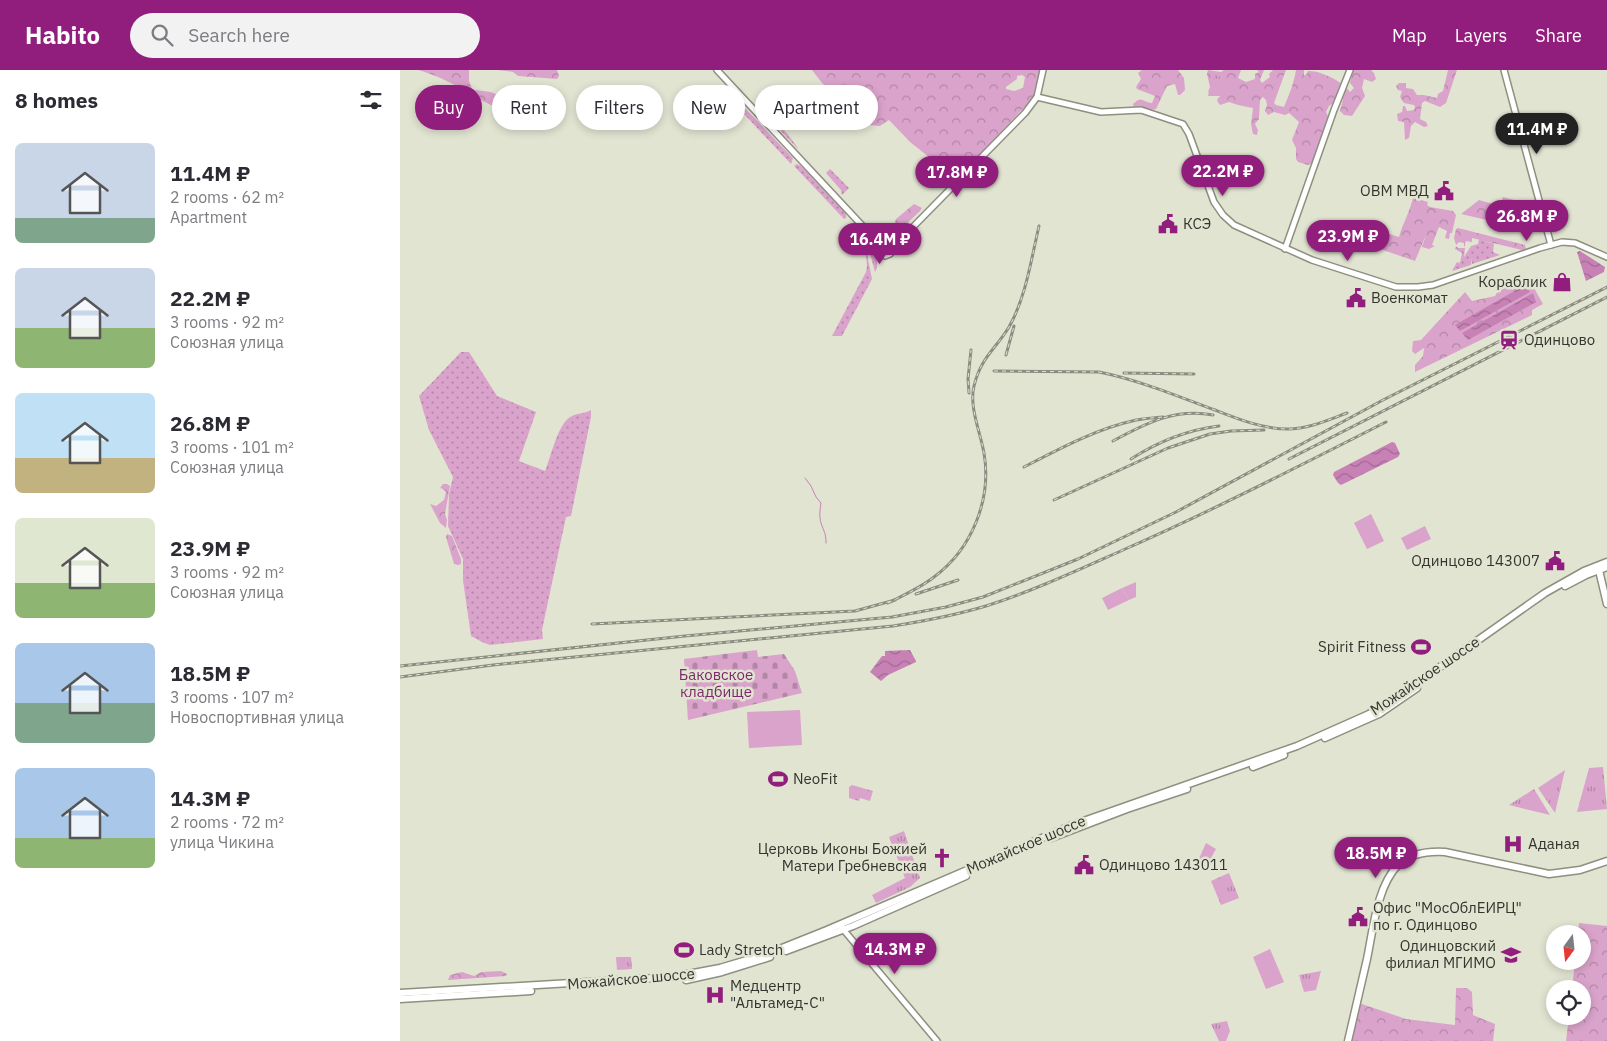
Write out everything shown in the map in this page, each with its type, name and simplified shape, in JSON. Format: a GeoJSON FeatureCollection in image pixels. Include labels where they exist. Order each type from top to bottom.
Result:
{"type":"FeatureCollection","features":[{"type":"Feature","properties":{"kind":"main road","name":"Можайское шоссе"},"geometry":{"type":"LineString","coordinates":[[400,993],[683,976],[720,968],[767,954],[841,927],[1076,828],[1268,762],[1365,721],[1395,704],[1548,597],[1607,562]]}},
{"type":"Feature","properties":{"kind":"main road","name":"Можайское шоссе"},"geometry":{"type":"LineString","coordinates":[[1598,568],[1607,567]]}},
{"type":"Feature","properties":{"kind":"main road"},"geometry":{"type":"LineString","coordinates":[[1598,568],[1607,604]]}},
{"type":"Feature","properties":{"kind":"main road"},"geometry":{"type":"LineString","coordinates":[[1348,1041],[1381,896],[1389,878],[1403,861],[1419,854],[1435,851],[1549,874],[1580,870],[1607,861]]}},
{"type":"Feature","properties":{"kind":"main road","name":"Можайское шоссе"},"geometry":{"type":"LineString","coordinates":[[400,999],[631,985],[697,978],[743,966],[829,935],[841,927]]}},
{"type":"Feature","properties":{"kind":"street"},"geometry":{"type":"LineString","coordinates":[[717,70],[872,234],[892,245],[892,251]]}},
{"type":"Feature","properties":{"kind":"street"},"geometry":{"type":"LineString","coordinates":[[872,234],[878,252],[882,256],[888,255],[908,232],[1007,132],[1037,97],[1043,70]]}},
{"type":"Feature","properties":{"kind":"street"},"geometry":{"type":"LineString","coordinates":[[1286,249],[1334,110],[1350,70]]}},
{"type":"Feature","properties":{"kind":"street"},"geometry":{"type":"LineString","coordinates":[[1504,70],[1551,245]]}},
{"type":"Feature","properties":{"kind":"street"},"geometry":{"type":"LineString","coordinates":[[1037,97],[1101,112],[1140,110],[1183,124],[1189,134],[1210,193],[1223,215],[1234,226],[1286,249],[1356,275],[1396,287],[1408,288],[1433,285],[1562,242],[1575,243],[1607,258]]}},
{"type":"Feature","properties":{"kind":"street"},"geometry":{"type":"LineString","coordinates":[[876,247],[878,243],[908,232]]}},
{"type":"Feature","properties":{"kind":"street"},"geometry":{"type":"LineString","coordinates":[[841,927],[937,1041]]}},
{"type":"Feature","properties":{"kind":"street"},"geometry":{"type":"LineString","coordinates":[[829,935],[839,935],[851,940]]}},
{"type":"Feature","properties":{"kind":"green space"},"geometry":{"type":"Polygon","coordinates":[[[418,70],[469,70],[470,85],[454,85],[418,70]]]}},
{"type":"Feature","properties":{"kind":"green space"},"geometry":{"type":"Polygon","coordinates":[[[498,70],[557,70],[559,76],[557,79],[518,76],[513,72],[498,70]]]}},
{"type":"Feature","properties":{"kind":"green space"},"geometry":{"type":"Polygon","coordinates":[[[812,70],[1041,70],[1033,98],[954,180],[944,169],[910,142],[889,120],[878,126],[878,85],[824,85],[812,70]],[[1022,75],[1017,76],[1017,79],[1006,89],[1014,91],[1023,88],[1025,77],[1022,75]]]}},
{"type":"Feature","properties":{"kind":"green space"},"geometry":{"type":"Polygon","coordinates":[[[1142,70],[1178,70],[1184,78],[1185,90],[1178,95],[1175,84],[1167,86],[1156,109],[1134,107],[1133,104],[1140,99],[1152,103],[1155,96],[1136,87],[1141,79],[1138,73],[1142,70]]]}},
{"type":"Feature","properties":{"kind":"green space"},"geometry":{"type":"Polygon","coordinates":[[[1208,70],[1221,72],[1224,70],[1241,70],[1238,78],[1246,82],[1255,79],[1255,74],[1259,72],[1257,70],[1264,70],[1260,80],[1262,83],[1270,77],[1269,74],[1273,70],[1286,70],[1274,103],[1284,107],[1296,70],[1304,70],[1304,75],[1308,71],[1313,71],[1325,75],[1343,84],[1350,92],[1354,88],[1350,83],[1353,70],[1371,70],[1376,79],[1372,82],[1364,79],[1362,88],[1365,96],[1352,116],[1344,115],[1340,111],[1343,99],[1341,98],[1329,106],[1326,112],[1329,118],[1315,162],[1308,165],[1298,162],[1296,159],[1296,148],[1292,140],[1299,122],[1289,113],[1285,115],[1274,112],[1268,115],[1265,111],[1266,100],[1263,97],[1260,100],[1259,119],[1255,124],[1258,130],[1257,135],[1253,134],[1251,124],[1253,108],[1229,102],[1220,105],[1217,101],[1221,96],[1219,94],[1217,96],[1208,96],[1210,87],[1208,70]]]}},
{"type":"Feature","properties":{"kind":"green space"},"geometry":{"type":"Polygon","coordinates":[[[1448,70],[1457,70],[1446,103],[1440,107],[1425,101],[1422,103],[1420,119],[1426,122],[1428,126],[1424,127],[1415,122],[1411,126],[1409,138],[1405,140],[1404,122],[1398,121],[1397,114],[1402,112],[1403,106],[1405,106],[1407,111],[1414,110],[1415,107],[1414,105],[1404,103],[1400,97],[1402,91],[1398,90],[1396,86],[1399,83],[1406,83],[1406,88],[1413,89],[1417,95],[1437,98],[1438,94],[1443,91],[1448,70]]]}},
{"type":"Feature","properties":{"kind":"green space"},"geometry":{"type":"Polygon","coordinates":[[[1215,75],[1230,80],[1224,98],[1208,92],[1215,75]]]}},
{"type":"Feature","properties":{"kind":"green space"},"geometry":{"type":"Polygon","coordinates":[[[482,91],[492,93],[492,106],[482,100],[482,91]]]}},
{"type":"Feature","properties":{"kind":"green space"},"geometry":{"type":"Polygon","coordinates":[[[745,108],[755,118],[755,126],[745,115],[745,108]]]}},
{"type":"Feature","properties":{"kind":"green space"},"geometry":{"type":"Polygon","coordinates":[[[759,130],[766,130],[793,158],[791,164],[759,130]]]}},
{"type":"Feature","properties":{"kind":"green space"},"geometry":{"type":"Polygon","coordinates":[[[780,130],[784,130],[798,149],[780,130]]]}},
{"type":"Feature","properties":{"kind":"green space"},"geometry":{"type":"Polygon","coordinates":[[[797,164],[846,213],[846,218],[844,219],[794,166],[797,164]]]}},
{"type":"Feature","properties":{"kind":"green space"},"geometry":{"type":"Polygon","coordinates":[[[830,169],[849,188],[842,195],[841,190],[826,173],[830,169]]]}},
{"type":"Feature","properties":{"kind":"green space"},"geometry":{"type":"Polygon","coordinates":[[[1503,197],[1514,200],[1515,208],[1520,207],[1522,220],[1526,222],[1532,221],[1530,230],[1461,214],[1479,200],[1500,206],[1503,197]]]}},
{"type":"Feature","properties":{"kind":"green space"},"geometry":{"type":"Polygon","coordinates":[[[1413,198],[1428,202],[1427,205],[1430,207],[1453,211],[1456,215],[1449,239],[1445,238],[1447,231],[1439,227],[1432,245],[1435,246],[1429,249],[1422,247],[1426,235],[1415,261],[1351,239],[1357,236],[1376,242],[1380,231],[1399,237],[1413,198]]]}},
{"type":"Feature","properties":{"kind":"green space"},"geometry":{"type":"Polygon","coordinates":[[[914,204],[922,208],[920,211],[898,232],[888,234],[888,228],[894,225],[896,219],[914,204]]]}},
{"type":"Feature","properties":{"kind":"green space"},"geometry":{"type":"Polygon","coordinates":[[[855,225],[869,239],[875,253],[877,267],[875,272],[868,246],[852,227],[855,225]]]}},
{"type":"Feature","properties":{"kind":"green space"},"geometry":{"type":"Polygon","coordinates":[[[1458,228],[1525,245],[1526,249],[1522,250],[1472,238],[1472,242],[1466,241],[1464,248],[1464,243],[1459,242],[1456,245],[1454,238],[1458,228]]]}},
{"type":"Feature","properties":{"kind":"green space"},"geometry":{"type":"Polygon","coordinates":[[[1479,239],[1494,244],[1493,252],[1500,255],[1472,264],[1472,258],[1471,265],[1452,271],[1457,262],[1460,263],[1462,253],[1455,249],[1456,246],[1458,248],[1465,248],[1464,257],[1471,246],[1478,244],[1479,239]]]}},
{"type":"Feature","properties":{"kind":"green space"},"geometry":{"type":"Polygon","coordinates":[[[865,244],[872,279],[842,336],[832,336],[866,272],[865,244]]]}},
{"type":"Feature","properties":{"kind":"green space"},"geometry":{"type":"Polygon","coordinates":[[[1520,281],[1534,288],[1543,304],[1532,310],[1532,315],[1415,372],[1415,365],[1423,356],[1424,348],[1415,354],[1412,351],[1413,341],[1421,340],[1465,292],[1472,301],[1495,296],[1498,291],[1520,281]]]}},
{"type":"Feature","properties":{"kind":"green space"},"geometry":{"type":"Polygon","coordinates":[[[461,352],[469,352],[497,396],[536,412],[519,461],[545,471],[563,425],[572,416],[591,410],[571,516],[566,517],[542,630],[543,639],[490,645],[471,636],[463,580],[463,559],[448,526],[449,494],[453,477],[429,430],[419,396],[461,352]]]}},
{"type":"Feature","properties":{"kind":"green space"},"geometry":{"type":"Polygon","coordinates":[[[443,484],[450,486],[445,514],[447,520],[446,528],[440,523],[430,504],[436,506],[444,500],[446,492],[440,488],[443,484]]]}},
{"type":"Feature","properties":{"kind":"green space"},"geometry":{"type":"Polygon","coordinates":[[[1371,514],[1384,541],[1367,549],[1354,523],[1371,514]]]}},
{"type":"Feature","properties":{"kind":"green space"},"geometry":{"type":"Polygon","coordinates":[[[1425,526],[1431,539],[1407,550],[1401,538],[1425,526]]]}},
{"type":"Feature","properties":{"kind":"green space"},"geometry":{"type":"Polygon","coordinates":[[[447,534],[452,536],[461,559],[461,564],[454,564],[446,537],[447,534]]]}},
{"type":"Feature","properties":{"kind":"green space"},"geometry":{"type":"Polygon","coordinates":[[[1136,582],[1136,597],[1129,600],[1122,588],[1136,582]]]}},
{"type":"Feature","properties":{"kind":"green space"},"geometry":{"type":"Polygon","coordinates":[[[1122,588],[1129,600],[1108,610],[1102,598],[1122,588]]]}},
{"type":"Feature","properties":{"kind":"green space","name":"Баковское кладбище"},"geometry":{"type":"Polygon","coordinates":[[[757,650],[758,657],[784,654],[795,671],[802,693],[688,720],[684,659],[757,650]]]}},
{"type":"Feature","properties":{"kind":"green space"},"geometry":{"type":"Polygon","coordinates":[[[800,710],[802,745],[749,748],[747,712],[800,710]]]}},
{"type":"Feature","properties":{"kind":"green space"},"geometry":{"type":"Polygon","coordinates":[[[1603,767],[1607,809],[1577,812],[1589,768],[1603,767]]]}},
{"type":"Feature","properties":{"kind":"green space"},"geometry":{"type":"Polygon","coordinates":[[[1565,770],[1555,813],[1538,788],[1565,770]]]}},
{"type":"Feature","properties":{"kind":"green space"},"geometry":{"type":"Polygon","coordinates":[[[852,785],[873,791],[870,801],[860,798],[859,801],[849,798],[849,787],[852,785]]]}},
{"type":"Feature","properties":{"kind":"green space"},"geometry":{"type":"Polygon","coordinates":[[[1534,789],[1550,815],[1509,805],[1534,789]]]}},
{"type":"Feature","properties":{"kind":"green space"},"geometry":{"type":"Polygon","coordinates":[[[904,831],[920,878],[910,887],[876,903],[872,895],[905,878],[889,837],[904,831]]]}},
{"type":"Feature","properties":{"kind":"green space"},"geometry":{"type":"Polygon","coordinates":[[[1206,843],[1216,849],[1206,867],[1197,863],[1206,843]]]}},
{"type":"Feature","properties":{"kind":"green space"},"geometry":{"type":"Polygon","coordinates":[[[1229,873],[1239,898],[1221,905],[1211,881],[1229,873]]]}},
{"type":"Feature","properties":{"kind":"green space"},"geometry":{"type":"Polygon","coordinates":[[[1579,923],[1607,926],[1607,1041],[1566,1041],[1568,1025],[1591,1025],[1591,980],[1573,980],[1574,970],[1591,970],[1591,925],[1579,925],[1579,923]]]}},
{"type":"Feature","properties":{"kind":"green space"},"geometry":{"type":"Polygon","coordinates":[[[1270,949],[1284,982],[1266,989],[1253,957],[1270,949]]]}},
{"type":"Feature","properties":{"kind":"green space"},"geometry":{"type":"Polygon","coordinates":[[[616,957],[631,957],[632,969],[617,970],[616,957]]]}},
{"type":"Feature","properties":{"kind":"green space"},"geometry":{"type":"Polygon","coordinates":[[[501,971],[507,974],[506,976],[448,980],[450,975],[462,972],[474,976],[481,972],[501,971]]]}},
{"type":"Feature","properties":{"kind":"green space"},"geometry":{"type":"Polygon","coordinates":[[[1321,971],[1316,990],[1304,992],[1299,975],[1321,971]]]}},
{"type":"Feature","properties":{"kind":"green space"},"geometry":{"type":"Polygon","coordinates":[[[1456,988],[1467,988],[1472,992],[1473,1015],[1495,1024],[1493,1041],[1351,1041],[1359,1003],[1406,1019],[1455,1025],[1456,988]]]}},
{"type":"Feature","properties":{"kind":"green space"},"geometry":{"type":"Polygon","coordinates":[[[1227,1021],[1230,1031],[1226,1041],[1219,1041],[1211,1024],[1227,1021]]]}},
{"type":"Feature","properties":{"kind":"water"},"geometry":{"type":"Polygon","coordinates":[[[1580,251],[1605,267],[1604,272],[1586,281],[1577,252],[1580,251]]]}},
{"type":"Feature","properties":{"kind":"water"},"geometry":{"type":"Polygon","coordinates":[[[1525,285],[1530,292],[1460,331],[1455,325],[1525,285]]]}},
{"type":"Feature","properties":{"kind":"water"},"geometry":{"type":"Polygon","coordinates":[[[1533,293],[1536,302],[1468,340],[1462,333],[1533,293]]]}},
{"type":"Feature","properties":{"kind":"water"},"geometry":{"type":"Polygon","coordinates":[[[1392,442],[1395,443],[1400,454],[1398,457],[1341,485],[1338,483],[1333,475],[1334,472],[1392,442]]]}},
{"type":"Feature","properties":{"kind":"water"},"geometry":{"type":"Polygon","coordinates":[[[910,650],[916,662],[888,675],[881,681],[870,672],[882,656],[885,656],[885,651],[910,650]]]}},
{"type":"Feature","properties":{"kind":"waterway"},"geometry":{"type":"LineString","coordinates":[[805,478],[821,503],[820,518],[826,543]]}},
{"type":"Feature","properties":{"kind":"railway"},"geometry":{"type":"LineString","coordinates":[[888,603],[923,585],[947,566],[969,538],[976,522],[982,505],[986,470],[974,411],[974,386],[980,368],[1009,327],[1020,303],[1039,226]]}},
{"type":"Feature","properties":{"kind":"railway"},"geometry":{"type":"LineString","coordinates":[[400,666],[685,636],[892,617],[946,607],[983,597],[1078,559],[1176,512],[1383,400],[1607,287]]}},
{"type":"Feature","properties":{"kind":"railway"},"geometry":{"type":"LineString","coordinates":[[1289,459],[1607,297]]}},
{"type":"Feature","properties":{"kind":"railway"},"geometry":{"type":"LineString","coordinates":[[1006,355],[1014,326]]}},
{"type":"Feature","properties":{"kind":"railway"},"geometry":{"type":"LineString","coordinates":[[969,393],[968,379],[971,350]]}},
{"type":"Feature","properties":{"kind":"railway"},"geometry":{"type":"LineString","coordinates":[[994,371],[1099,372],[1114,375],[1251,423],[1279,429],[1318,424],[1347,413]]}},
{"type":"Feature","properties":{"kind":"railway"},"geometry":{"type":"LineString","coordinates":[[1124,373],[1194,374]]}},
{"type":"Feature","properties":{"kind":"railway"},"geometry":{"type":"LineString","coordinates":[[1113,441],[1137,428],[1173,415],[1199,413],[1213,415]]}},
{"type":"Feature","properties":{"kind":"railway"},"geometry":{"type":"LineString","coordinates":[[1024,467],[1105,429],[1136,420],[1163,417]]}},
{"type":"Feature","properties":{"kind":"railway"},"geometry":{"type":"LineString","coordinates":[[400,677],[493,665],[893,626],[963,612],[1004,600],[1072,573],[1189,520],[1386,422]]}},
{"type":"Feature","properties":{"kind":"railway"},"geometry":{"type":"LineString","coordinates":[[1131,459],[1174,437],[1196,430],[1219,426]]}},
{"type":"Feature","properties":{"kind":"railway"},"geometry":{"type":"LineString","coordinates":[[1054,500],[1168,448],[1210,434],[1264,430]]}},
{"type":"Feature","properties":{"kind":"railway"},"geometry":{"type":"LineString","coordinates":[[916,594],[958,580]]}},
{"type":"Feature","properties":{"kind":"railway"},"geometry":{"type":"LineString","coordinates":[[592,624],[855,611],[895,600]]}},
{"type":"Feature","properties":{"kind":"place","name":"ОВМ МВД"},"geometry":{"type":"Point","coordinates":[1444,191]}},
{"type":"Feature","properties":{"kind":"place","name":"КСЭ"},"geometry":{"type":"Point","coordinates":[1168,224]}},
{"type":"Feature","properties":{"kind":"place","name":"Кораблик"},"geometry":{"type":"Point","coordinates":[1562,282]}},
{"type":"Feature","properties":{"kind":"place","name":"Военкомат"},"geometry":{"type":"Point","coordinates":[1356,298]}},
{"type":"Feature","properties":{"kind":"place","name":"Одинцово"},"geometry":{"type":"Point","coordinates":[1509,340]}},
{"type":"Feature","properties":{"kind":"place","name":"Одинцово 143007"},"geometry":{"type":"Point","coordinates":[1555,561]}},
{"type":"Feature","properties":{"kind":"place","name":"Spirit Fitness"},"geometry":{"type":"Point","coordinates":[1421,647]}},
{"type":"Feature","properties":{"kind":"place","name":"NeoFit"},"geometry":{"type":"Point","coordinates":[778,779]}},
{"type":"Feature","properties":{"kind":"place","name":"Аданая"},"geometry":{"type":"Point","coordinates":[1513,844]}},
{"type":"Feature","properties":{"kind":"place","name":"Церковь Иконы Божией Матери Гребневская"},"geometry":{"type":"Point","coordinates":[942,858]}},
{"type":"Feature","properties":{"kind":"place","name":"Одинцово 143011"},"geometry":{"type":"Point","coordinates":[1084,865]}},
{"type":"Feature","properties":{"kind":"place","name":"Офис \"МосОблЕИРЦ\" по г. Одинцово"},"geometry":{"type":"Point","coordinates":[1358,917]}},
{"type":"Feature","properties":{"kind":"place","name":"Lady Stretch"},"geometry":{"type":"Point","coordinates":[684,950]}},
{"type":"Feature","properties":{"kind":"place","name":"Одинцовский филиал МГИМО"},"geometry":{"type":"Point","coordinates":[1511,955]}},
{"type":"Feature","properties":{"kind":"place","name":"Медцентр \"Альтамед-С\""},"geometry":{"type":"Point","coordinates":[715,995]}}]}
